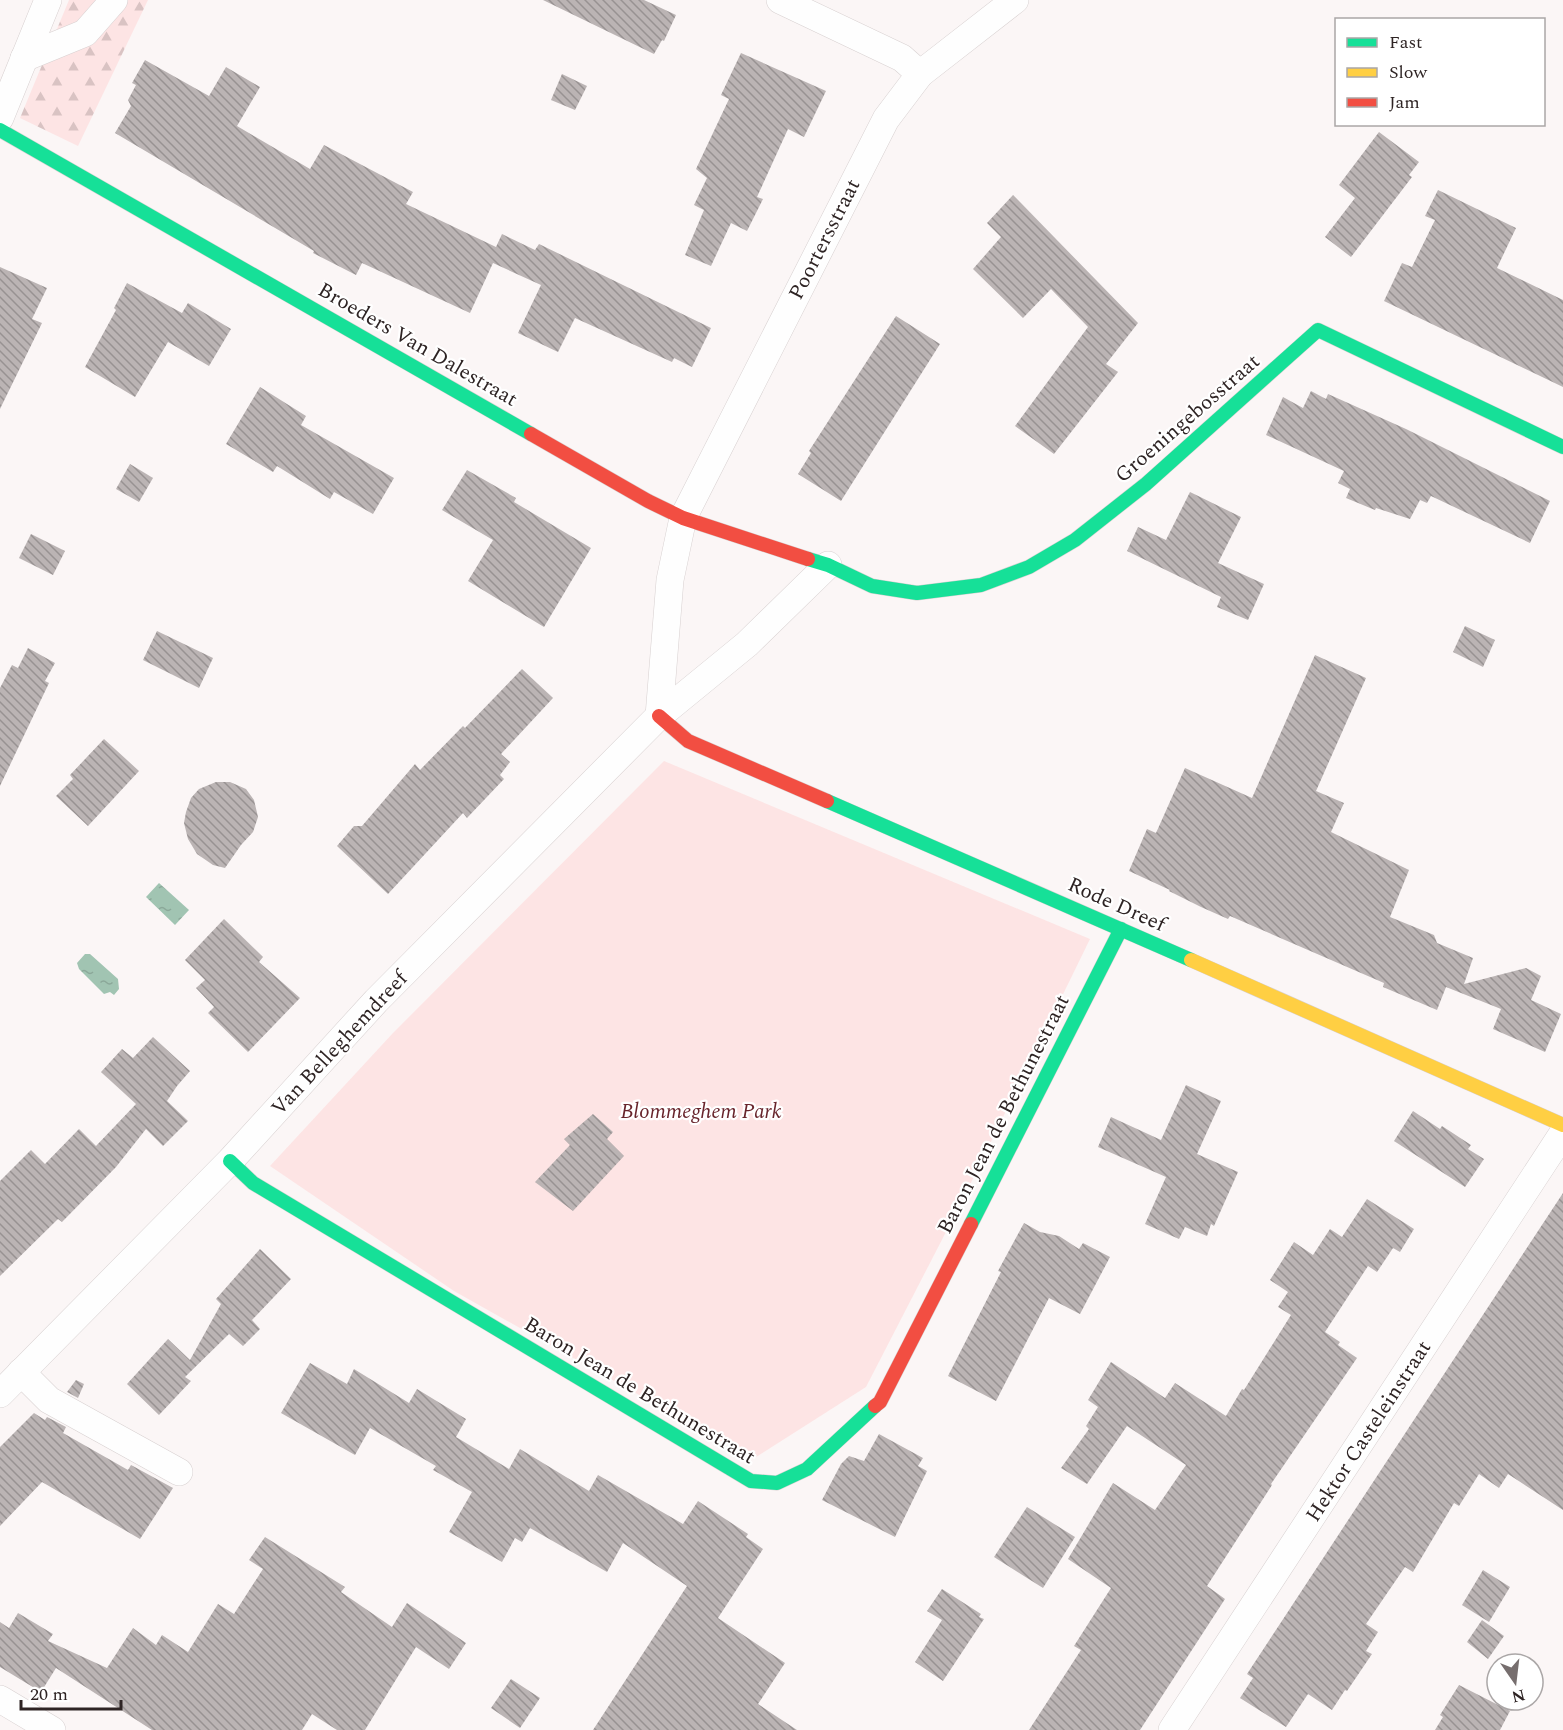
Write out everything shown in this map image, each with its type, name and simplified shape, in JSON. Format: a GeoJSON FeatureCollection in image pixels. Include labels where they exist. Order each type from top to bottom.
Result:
{"type":"FeatureCollection","features":[{"type":"Feature","properties":{"kind":"street"},"geometry":{"type":"LineString","coordinates":[[0,118],[48,0]]}},
{"type":"Feature","properties":{"kind":"street"},"geometry":{"type":"LineString","coordinates":[[24,58],[85,33],[114,0]]}},
{"type":"Feature","properties":{"kind":"street"},"geometry":{"type":"LineString","coordinates":[[780,0],[902,58],[920,74]]}},
{"type":"Feature","properties":{"kind":"street","name":"Poortersstraat"},"geometry":{"type":"LineString","coordinates":[[683,518],[886,119],[920,74],[1015,0]]}},
{"type":"Feature","properties":{"kind":"street","name":"Broeders Van Dalestraat"},"geometry":{"type":"LineString","coordinates":[[0,130],[648,501],[683,518],[828,565]]}},
{"type":"Feature","properties":{"kind":"street","name":"Groeningebosstraat"},"geometry":{"type":"LineString","coordinates":[[828,565],[872,586],[917,593],[981,585],[1029,567],[1075,540],[1146,484],[1318,330],[1563,447]]}},
{"type":"Feature","properties":{"kind":"street"},"geometry":{"type":"LineString","coordinates":[[658,716],[670,580],[683,518]]}},
{"type":"Feature","properties":{"kind":"street","name":"Van Belleghemdreef"},"geometry":{"type":"LineString","coordinates":[[0,1394],[230,1161],[376,1001],[658,716],[747,644],[828,565]]}},
{"type":"Feature","properties":{"kind":"street","name":"Rode Dreef"},"geometry":{"type":"LineString","coordinates":[[658,716],[688,741],[1122,929],[1563,1125]]}},
{"type":"Feature","properties":{"kind":"street","name":"Baron Jean de Bethunestraat"},"geometry":{"type":"LineString","coordinates":[[230,1161],[253,1183],[751,1481],[777,1483],[807,1470],[880,1402],[1122,929]]}},
{"type":"Feature","properties":{"kind":"street","name":"Hektor Casteleinstraat"},"geometry":{"type":"LineString","coordinates":[[1172,1730],[1563,1133]]}},
{"type":"Feature","properties":{"kind":"street"},"geometry":{"type":"LineString","coordinates":[[21,1372],[49,1400],[179,1472]]}},
{"type":"Feature","properties":{"kind":"street"},"geometry":{"type":"LineString","coordinates":[[0,1699],[52,1730]]}},
{"type":"Feature","properties":{"kind":"green space"},"geometry":{"type":"Polygon","coordinates":[[[69,0],[148,0],[78,146],[20,118],[69,0]]]}},
{"type":"Feature","properties":{"kind":"green space","name":"Blommeghem Park"},"geometry":{"type":"Polygon","coordinates":[[[664,761],[1090,939],[964,1197],[866,1387],[753,1459],[454,1291],[270,1166],[393,1033],[664,761]]]}},
{"type":"Feature","properties":{"kind":"water"},"geometry":{"type":"Polygon","coordinates":[[[159,883],[189,910],[175,925],[146,897],[159,883]]]}},
{"type":"Feature","properties":{"kind":"water"},"geometry":{"type":"Polygon","coordinates":[[[85,954],[90,954],[118,979],[119,989],[114,995],[110,992],[104,994],[79,969],[77,963],[85,954]]]}},
{"type":"Feature","properties":{"kind":"building"},"geometry":{"type":"Polygon","coordinates":[[[543,0],[644,0],[676,15],[664,41],[662,40],[654,54],[543,0]]]}},
{"type":"Feature","properties":{"kind":"building"},"geometry":{"type":"Polygon","coordinates":[[[741,53],[826,91],[804,137],[788,129],[757,197],[763,199],[747,231],[731,223],[711,266],[685,255],[704,210],[694,205],[707,178],[696,169],[729,99],[721,95],[741,53]]]}},
{"type":"Feature","properties":{"kind":"building"},"geometry":{"type":"Polygon","coordinates":[[[145,60],[209,96],[226,67],[260,87],[237,126],[310,169],[324,145],[413,192],[406,204],[496,247],[502,234],[535,250],[539,244],[711,328],[692,367],[674,358],[672,362],[575,318],[558,352],[518,333],[541,285],[493,263],[470,313],[362,263],[356,275],[313,253],[314,251],[115,133],[131,106],[128,100],[136,85],[132,83],[145,60]]]}},
{"type":"Feature","properties":{"kind":"building"},"geometry":{"type":"Polygon","coordinates":[[[562,74],[587,86],[575,110],[551,100],[562,74]]]}},
{"type":"Feature","properties":{"kind":"building"},"geometry":{"type":"Polygon","coordinates":[[[1379,132],[1419,162],[1409,175],[1412,177],[1351,257],[1325,237],[1355,198],[1339,185],[1379,132]]]}},
{"type":"Feature","properties":{"kind":"building"},"geometry":{"type":"Polygon","coordinates":[[[1438,190],[1516,228],[1497,268],[1563,300],[1563,387],[1384,301],[1402,263],[1412,267],[1435,220],[1425,216],[1438,190]]]}},
{"type":"Feature","properties":{"kind":"building"},"geometry":{"type":"Polygon","coordinates":[[[1013,195],[1138,323],[1106,364],[1118,372],[1054,454],[1015,426],[1088,327],[1051,289],[1023,318],[973,269],[1001,237],[987,223],[1013,195]]]}},
{"type":"Feature","properties":{"kind":"building"},"geometry":{"type":"Polygon","coordinates":[[[0,267],[47,288],[32,319],[42,323],[0,409],[0,267]]]}},
{"type":"Feature","properties":{"kind":"building"},"geometry":{"type":"Polygon","coordinates":[[[127,283],[182,313],[188,303],[231,329],[209,366],[168,342],[135,397],[85,367],[116,310],[114,308],[127,283]]]}},
{"type":"Feature","properties":{"kind":"building"},"geometry":{"type":"Polygon","coordinates":[[[896,316],[940,344],[841,501],[798,474],[811,453],[809,451],[896,316]]]}},
{"type":"Feature","properties":{"kind":"building"},"geometry":{"type":"Polygon","coordinates":[[[260,387],[306,416],[301,425],[394,478],[373,514],[334,492],[330,499],[277,466],[273,472],[226,444],[260,387]]]}},
{"type":"Feature","properties":{"kind":"building"},"geometry":{"type":"Polygon","coordinates":[[[1311,391],[1326,399],[1328,394],[1406,429],[1550,501],[1530,543],[1431,496],[1427,503],[1420,500],[1410,519],[1376,508],[1375,510],[1346,498],[1350,489],[1338,483],[1344,471],[1266,435],[1283,397],[1303,408],[1311,391]]]}},
{"type":"Feature","properties":{"kind":"building"},"geometry":{"type":"Polygon","coordinates":[[[130,464],[153,478],[139,502],[116,489],[130,464]]]}},
{"type":"Feature","properties":{"kind":"building"},"geometry":{"type":"Polygon","coordinates":[[[467,470],[516,498],[514,502],[591,548],[544,627],[468,581],[493,540],[442,510],[467,470]]]}},
{"type":"Feature","properties":{"kind":"building"},"geometry":{"type":"Polygon","coordinates":[[[1190,492],[1241,517],[1218,563],[1264,584],[1248,620],[1217,607],[1221,597],[1127,551],[1138,527],[1166,540],[1190,492]]]}},
{"type":"Feature","properties":{"kind":"building"},"geometry":{"type":"Polygon","coordinates":[[[31,534],[65,551],[53,575],[19,558],[31,534]]]}},
{"type":"Feature","properties":{"kind":"building"},"geometry":{"type":"Polygon","coordinates":[[[1465,626],[1495,640],[1483,667],[1453,652],[1465,626]]]}},
{"type":"Feature","properties":{"kind":"building"},"geometry":{"type":"Polygon","coordinates":[[[157,631],[213,658],[199,688],[143,660],[157,631]]]}},
{"type":"Feature","properties":{"kind":"building"},"geometry":{"type":"Polygon","coordinates":[[[28,648],[55,663],[45,681],[49,683],[0,786],[0,688],[12,665],[18,668],[28,648]]]}},
{"type":"Feature","properties":{"kind":"building"},"geometry":{"type":"Polygon","coordinates":[[[1315,655],[1366,678],[1316,791],[1344,803],[1331,832],[1409,870],[1390,917],[1434,935],[1437,943],[1473,958],[1464,984],[1526,968],[1541,976],[1531,1000],[1561,1014],[1545,1052],[1493,1029],[1501,1009],[1446,987],[1437,1010],[1383,987],[1384,983],[1230,916],[1228,919],[1201,907],[1129,871],[1147,829],[1156,833],[1185,768],[1252,798],[1315,655]]]}},
{"type":"Feature","properties":{"kind":"building"},"geometry":{"type":"Polygon","coordinates":[[[522,669],[553,698],[501,754],[510,762],[500,775],[504,779],[467,818],[463,813],[388,894],[337,846],[354,826],[362,826],[415,764],[420,770],[463,726],[465,728],[522,669]]]}},
{"type":"Feature","properties":{"kind":"building"},"geometry":{"type":"Polygon","coordinates":[[[104,739],[139,771],[88,826],[56,796],[73,779],[70,775],[104,739]]]}},
{"type":"Feature","properties":{"kind":"building"},"geometry":{"type":"Polygon","coordinates":[[[216,782],[230,782],[246,789],[254,800],[258,817],[253,832],[225,868],[213,865],[197,854],[188,839],[184,823],[191,798],[199,789],[216,782]]]}},
{"type":"Feature","properties":{"kind":"building"},"geometry":{"type":"Polygon","coordinates":[[[224,919],[263,957],[259,962],[300,998],[248,1052],[208,1013],[214,1007],[196,988],[205,980],[185,960],[224,919]]]}},
{"type":"Feature","properties":{"kind":"building"},"geometry":{"type":"Polygon","coordinates":[[[153,1037],[190,1071],[167,1101],[188,1121],[163,1146],[146,1129],[116,1167],[62,1222],[58,1219],[0,1276],[0,1181],[31,1150],[45,1164],[79,1129],[96,1146],[136,1104],[101,1072],[122,1049],[133,1058],[153,1037]]]}},
{"type":"Feature","properties":{"kind":"building"},"geometry":{"type":"Polygon","coordinates":[[[1186,1085],[1221,1101],[1197,1154],[1238,1172],[1214,1226],[1211,1224],[1207,1236],[1185,1227],[1179,1239],[1145,1224],[1166,1177],[1098,1147],[1111,1117],[1161,1140],[1186,1085]]]}},
{"type":"Feature","properties":{"kind":"building"},"geometry":{"type":"Polygon","coordinates":[[[1413,1111],[1440,1129],[1442,1126],[1471,1145],[1468,1149],[1484,1159],[1465,1187],[1394,1141],[1413,1111]]]}},
{"type":"Feature","properties":{"kind":"building"},"geometry":{"type":"Polygon","coordinates":[[[593,1114],[613,1132],[607,1139],[624,1156],[573,1211],[535,1182],[570,1145],[564,1139],[593,1114]]]}},
{"type":"Feature","properties":{"kind":"building"},"geometry":{"type":"Polygon","coordinates":[[[1563,1193],[1563,1510],[1508,1474],[1499,1488],[1479,1474],[1459,1506],[1454,1503],[1413,1572],[1405,1567],[1366,1624],[1378,1632],[1366,1651],[1372,1654],[1347,1691],[1345,1690],[1332,1710],[1308,1694],[1286,1727],[1240,1698],[1253,1678],[1247,1674],[1563,1193]]]}},
{"type":"Feature","properties":{"kind":"building"},"geometry":{"type":"Polygon","coordinates":[[[1367,1199],[1414,1229],[1400,1252],[1393,1248],[1377,1272],[1368,1266],[1325,1332],[1340,1342],[1338,1345],[1357,1358],[1271,1484],[1207,1586],[1225,1599],[1140,1730],[1029,1730],[1081,1650],[1074,1646],[1111,1588],[1068,1559],[1113,1483],[1155,1510],[1186,1465],[1127,1426],[1087,1484],[1061,1468],[1089,1429],[1086,1426],[1098,1407],[1088,1400],[1111,1362],[1165,1398],[1175,1383],[1226,1416],[1291,1315],[1278,1307],[1288,1292],[1270,1280],[1294,1242],[1313,1255],[1330,1229],[1342,1237],[1367,1199]]]}},
{"type":"Feature","properties":{"kind":"building"},"geometry":{"type":"Polygon","coordinates":[[[1024,1223],[1040,1232],[1059,1236],[1079,1249],[1083,1243],[1110,1257],[1080,1314],[1049,1298],[996,1401],[948,1376],[1001,1272],[998,1271],[1024,1223]]]}},
{"type":"Feature","properties":{"kind":"building"},"geometry":{"type":"Polygon","coordinates":[[[260,1249],[291,1279],[252,1320],[260,1329],[243,1346],[229,1334],[185,1377],[191,1381],[159,1415],[127,1384],[168,1339],[190,1360],[221,1304],[216,1299],[260,1249]]]}},
{"type":"Feature","properties":{"kind":"building"},"geometry":{"type":"Polygon","coordinates":[[[310,1363],[347,1384],[354,1369],[409,1403],[417,1389],[466,1419],[456,1437],[509,1469],[520,1449],[589,1491],[598,1475],[683,1524],[698,1501],[748,1534],[746,1537],[763,1549],[718,1618],[785,1663],[758,1704],[797,1730],[593,1730],[687,1586],[623,1543],[607,1572],[530,1528],[522,1542],[515,1538],[502,1562],[449,1532],[472,1492],[433,1470],[436,1466],[370,1428],[355,1455],[281,1413],[310,1363]]]}},
{"type":"Feature","properties":{"kind":"building"},"geometry":{"type":"Polygon","coordinates":[[[76,1380],[84,1384],[78,1398],[67,1392],[76,1380]]]}},
{"type":"Feature","properties":{"kind":"building"},"geometry":{"type":"Polygon","coordinates":[[[34,1413],[45,1420],[47,1417],[66,1427],[63,1433],[128,1470],[131,1465],[173,1488],[140,1539],[42,1482],[0,1526],[0,1447],[34,1413]]]}},
{"type":"Feature","properties":{"kind":"building"},"geometry":{"type":"Polygon","coordinates":[[[879,1434],[923,1458],[918,1466],[927,1471],[895,1537],[822,1500],[841,1464],[849,1456],[864,1461],[879,1434]]]}},
{"type":"Feature","properties":{"kind":"building"},"geometry":{"type":"Polygon","coordinates":[[[1027,1507],[1075,1537],[1043,1588],[994,1557],[1027,1507]]]}},
{"type":"Feature","properties":{"kind":"building"},"geometry":{"type":"Polygon","coordinates":[[[265,1537],[345,1587],[341,1592],[392,1627],[407,1603],[466,1643],[449,1669],[416,1647],[365,1730],[337,1730],[312,1714],[302,1730],[152,1730],[56,1668],[41,1692],[0,1667],[0,1622],[9,1628],[18,1613],[53,1634],[48,1641],[107,1668],[133,1628],[156,1645],[162,1635],[188,1652],[218,1604],[234,1614],[263,1569],[249,1560],[265,1537]]]}},
{"type":"Feature","properties":{"kind":"building"},"geometry":{"type":"Polygon","coordinates":[[[1483,1570],[1510,1587],[1489,1622],[1462,1605],[1483,1570]]]}},
{"type":"Feature","properties":{"kind":"building"},"geometry":{"type":"Polygon","coordinates":[[[942,1589],[981,1614],[979,1617],[984,1619],[943,1681],[915,1662],[942,1620],[927,1611],[942,1589]]]}},
{"type":"Feature","properties":{"kind":"building"},"geometry":{"type":"Polygon","coordinates":[[[1482,1620],[1504,1636],[1493,1652],[1485,1652],[1485,1657],[1467,1642],[1482,1620]]]}},
{"type":"Feature","properties":{"kind":"building"},"geometry":{"type":"Polygon","coordinates":[[[511,1679],[540,1698],[520,1728],[491,1708],[511,1679]]]}},
{"type":"Feature","properties":{"kind":"building"},"geometry":{"type":"Polygon","coordinates":[[[1459,1685],[1485,1698],[1485,1712],[1509,1712],[1500,1730],[1435,1730],[1443,1717],[1440,1715],[1459,1685]]]}},
{"type":"Feature","properties":{"kind":"traffic: fast"},"geometry":{"type":"LineString","coordinates":[[0,130],[531,434]]}},
{"type":"Feature","properties":{"kind":"traffic: fast"},"geometry":{"type":"LineString","coordinates":[[808,559],[828,565],[872,586],[917,593],[981,585],[1029,567],[1075,540],[1146,484],[1318,330],[1563,447]]}},
{"type":"Feature","properties":{"kind":"traffic: fast"},"geometry":{"type":"LineString","coordinates":[[827,801],[1191,960]]}},
{"type":"Feature","properties":{"kind":"traffic: fast"},"geometry":{"type":"LineString","coordinates":[[971,1224],[1121,929]]}},
{"type":"Feature","properties":{"kind":"traffic: fast"},"geometry":{"type":"LineString","coordinates":[[230,1161],[253,1183],[751,1481],[777,1483],[807,1469],[875,1406]]}},
{"type":"Feature","properties":{"kind":"traffic: slow"},"geometry":{"type":"LineString","coordinates":[[1191,960],[1563,1125]]}},
{"type":"Feature","properties":{"kind":"traffic: jam"},"geometry":{"type":"LineString","coordinates":[[531,434],[648,501],[683,518],[808,559]]}},
{"type":"Feature","properties":{"kind":"traffic: jam"},"geometry":{"type":"LineString","coordinates":[[659,716],[688,741],[827,801]]}},
{"type":"Feature","properties":{"kind":"traffic: jam"},"geometry":{"type":"LineString","coordinates":[[875,1406],[880,1402],[971,1224]]}}]}
